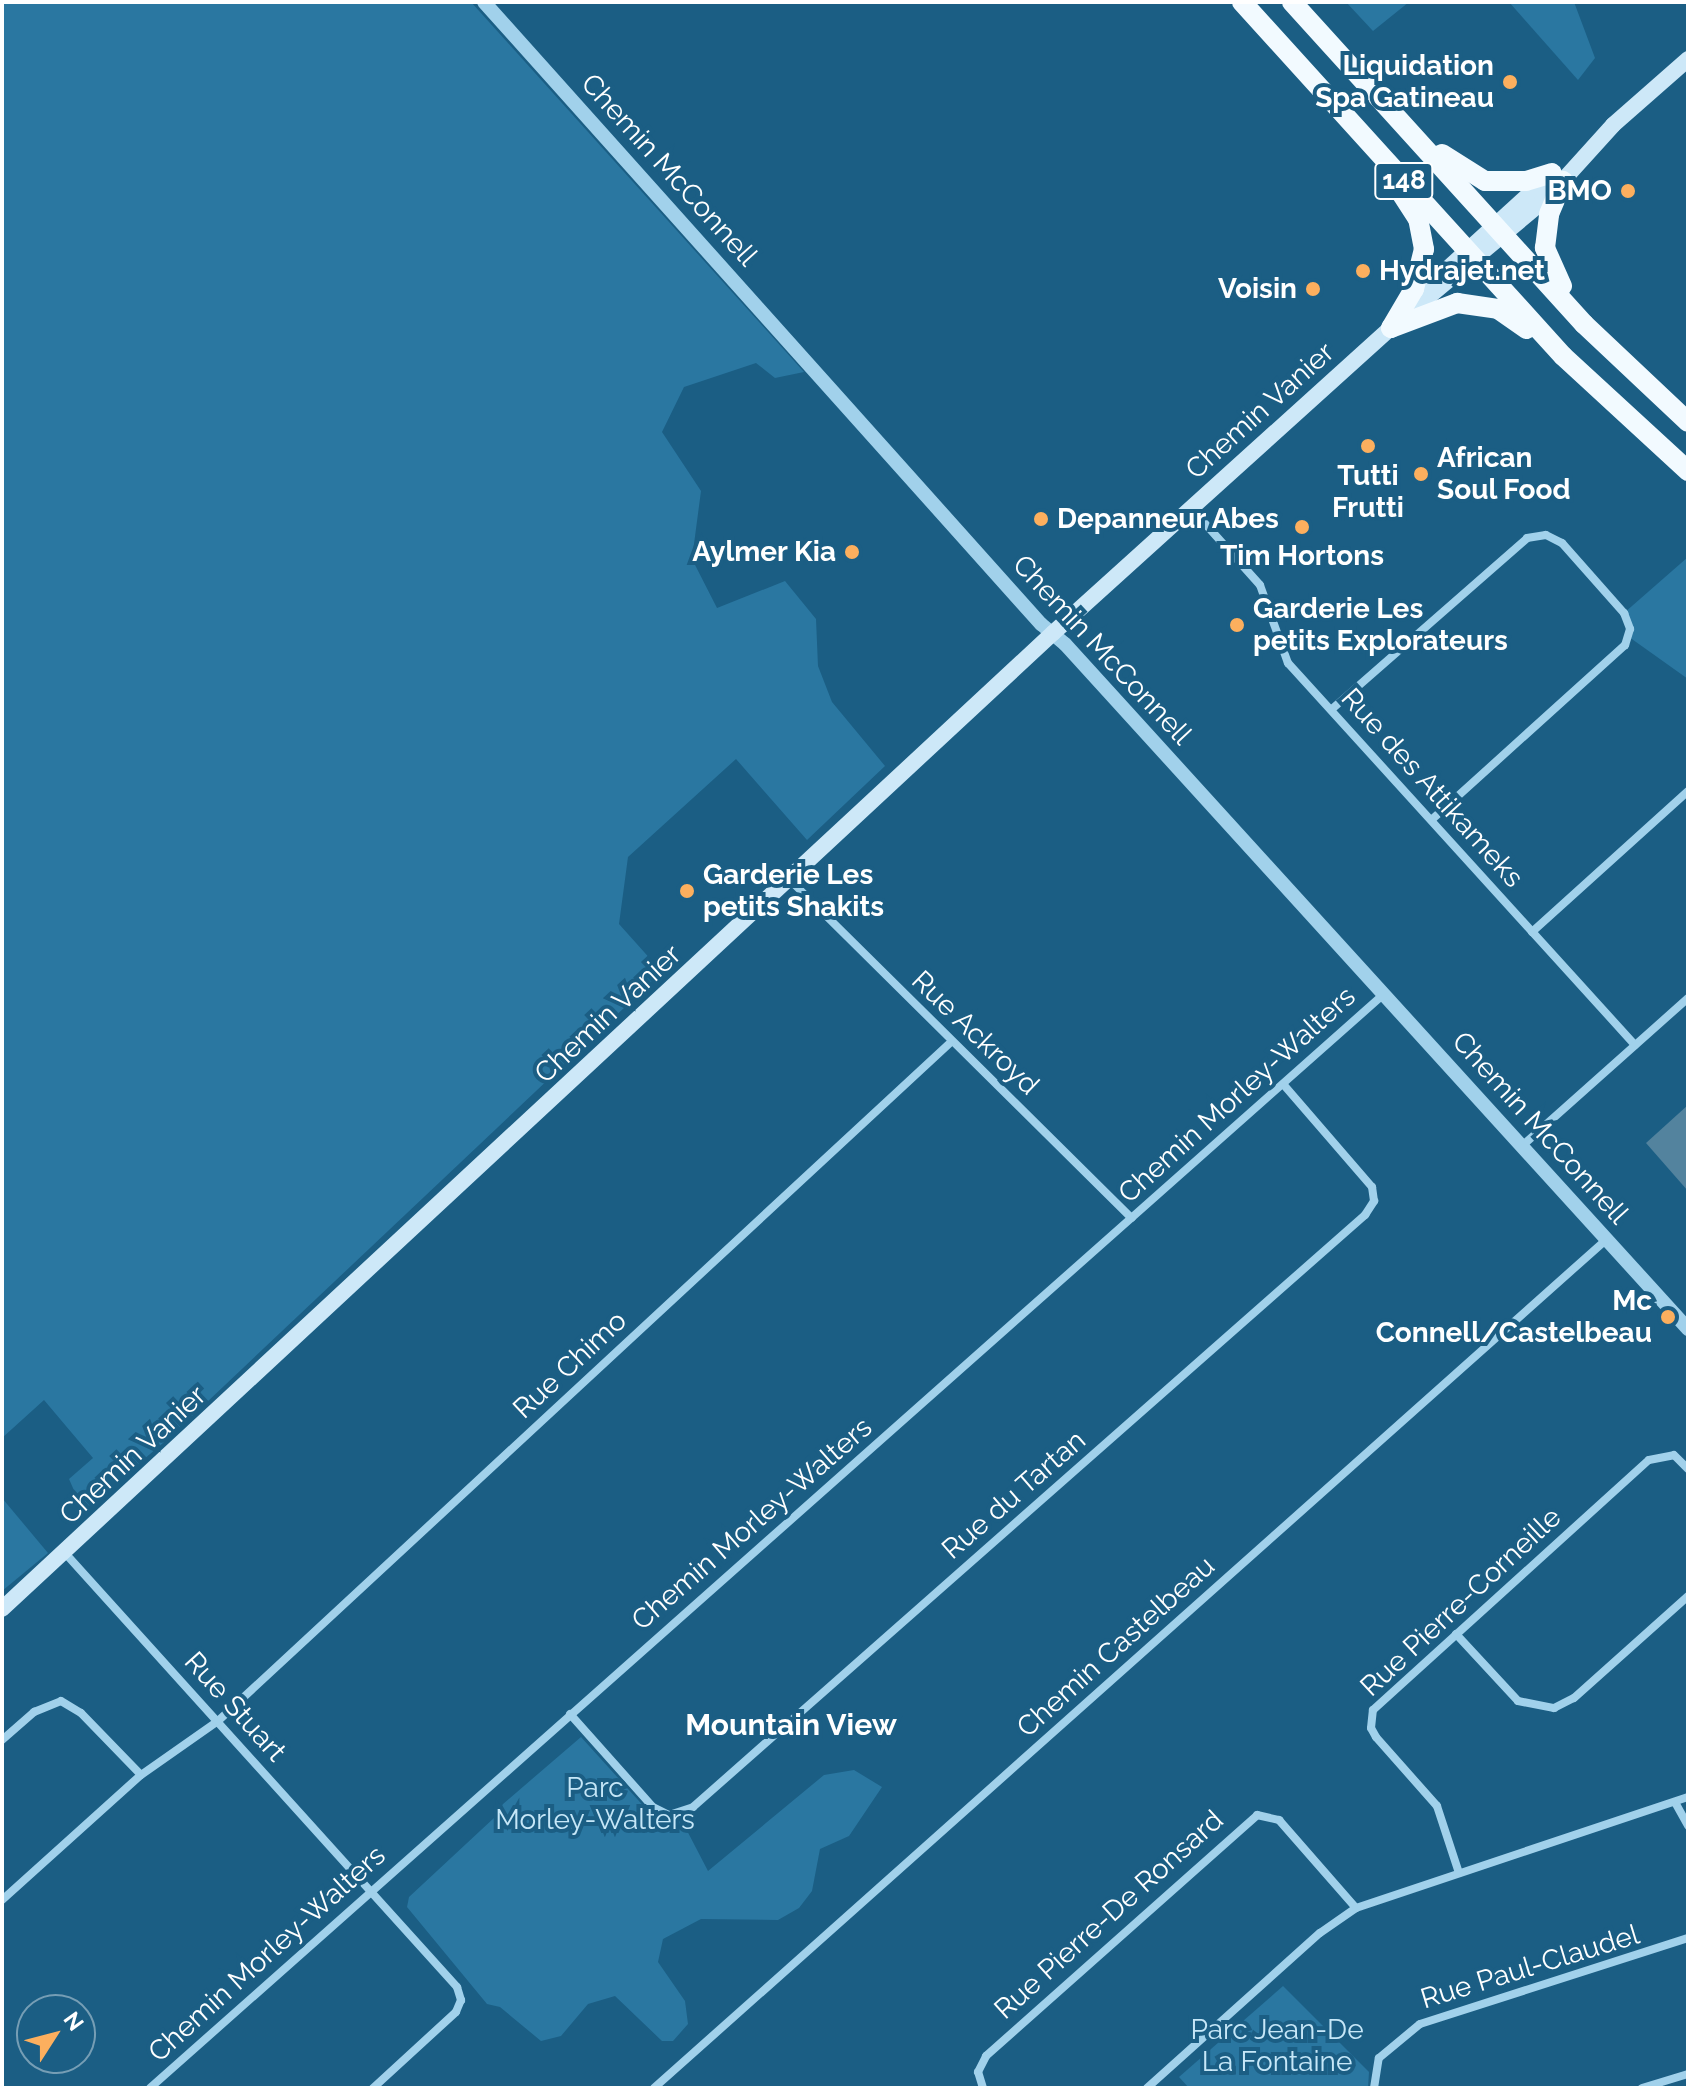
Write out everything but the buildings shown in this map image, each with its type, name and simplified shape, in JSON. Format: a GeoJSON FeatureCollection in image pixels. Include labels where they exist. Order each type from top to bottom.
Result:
{"type":"FeatureCollection","features":[{"type":"Feature","properties":{"kind":"highway","name":"148"},"geometry":{"type":"LineString","coordinates":[[1242,2],[1563,356],[1688,471]]}},
{"type":"Feature","properties":{"kind":"highway","name":"148"},"geometry":{"type":"LineString","coordinates":[[1292,2],[1584,324],[1688,422]]}},
{"type":"Feature","properties":{"kind":"highway"},"geometry":{"type":"LineString","coordinates":[[1373,92],[1472,176],[1511,183],[1557,177],[1548,221],[1547,258],[1584,324]]}},
{"type":"Feature","properties":{"kind":"highway"},"geometry":{"type":"LineString","coordinates":[[1343,112],[1412,208],[1422,230],[1420,273],[1391,328]]}},
{"type":"Feature","properties":{"kind":"highway"},"geometry":{"type":"LineString","coordinates":[[1391,328],[1436,308],[1487,305],[1507,314],[1563,356]]}},
{"type":"Feature","properties":{"kind":"main road","name":"Chemin Vanier"},"geometry":{"type":"LineString","coordinates":[[2,1609],[1053,633],[1688,59]]}},
{"type":"Feature","properties":{"kind":"street","name":"Chemin McConnell"},"geometry":{"type":"LineString","coordinates":[[484,2],[1053,633],[1688,1329]]}},
{"type":"Feature","properties":{"kind":"street","name":"Rue des Attikameks"},"geometry":{"type":"LineString","coordinates":[[1192,509],[1260,585],[1280,651],[1635,1045]]}},
{"type":"Feature","properties":{"kind":"street"},"geometry":{"type":"LineString","coordinates":[[1332,709],[1518,544],[1546,535],[1562,543],[1624,613],[1630,629],[1625,645],[1431,820]]}},
{"type":"Feature","properties":{"kind":"street"},"geometry":{"type":"LineString","coordinates":[[1532,932],[1688,791]]}},
{"type":"Feature","properties":{"kind":"street","name":"Rue Ackroyd"},"geometry":{"type":"LineString","coordinates":[[789,879],[1132,1218]]}},
{"type":"Feature","properties":{"kind":"street","name":"Chemin Morley-Walters"},"geometry":{"type":"LineString","coordinates":[[150,2088],[1384,994]]}},
{"type":"Feature","properties":{"kind":"street"},"geometry":{"type":"LineString","coordinates":[[1522,1146],[1688,998]]}},
{"type":"Feature","properties":{"kind":"street","name":"Rue Chimo"},"geometry":{"type":"LineString","coordinates":[[2,1900],[141,1775],[218,1721],[951,1042]]}},
{"type":"Feature","properties":{"kind":"street","name":"Rue du Tartan"},"geometry":{"type":"LineString","coordinates":[[570,1714],[653,1807],[669,1815],[686,1812],[1365,1215],[1374,1194],[1283,1084]]}},
{"type":"Feature","properties":{"kind":"street","name":"Chemin Castelbeau"},"geometry":{"type":"LineString","coordinates":[[654,2088],[1607,1239]]}},
{"type":"Feature","properties":{"kind":"street","name":"Rue Pierre-Corneille"},"geometry":{"type":"LineString","coordinates":[[1459,1873],[1437,1806],[1376,1737],[1370,1719],[1378,1703],[1649,1460],[1674,1455],[1688,1469]]}},
{"type":"Feature","properties":{"kind":"street","name":"Rue Stuart"},"geometry":{"type":"LineString","coordinates":[[65,1553],[452,1982],[461,2000],[452,2017],[373,2088]]}},
{"type":"Feature","properties":{"kind":"street"},"geometry":{"type":"LineString","coordinates":[[1456,1634],[1518,1701],[1554,1708],[1574,1698],[1688,1596]]}},
{"type":"Feature","properties":{"kind":"street"},"geometry":{"type":"LineString","coordinates":[[2,1740],[34,1712],[61,1701],[81,1713],[141,1775]]}},
{"type":"Feature","properties":{"kind":"street"},"geometry":{"type":"LineString","coordinates":[[1147,2088],[1320,1933],[1356,1908],[1676,1804],[1688,1797]]}},
{"type":"Feature","properties":{"kind":"street"},"geometry":{"type":"LineString","coordinates":[[1676,1804],[1688,1826]]}},
{"type":"Feature","properties":{"kind":"street","name":"Rue Pierre-De Ronsard"},"geometry":{"type":"LineString","coordinates":[[983,2088],[978,2072],[986,2056],[1257,1815],[1279,1820],[1356,1908]]}},
{"type":"Feature","properties":{"kind":"street","name":"Rue Paul-Claudel"},"geometry":{"type":"LineString","coordinates":[[1374,2088],[1379,2058],[1420,2024],[1688,1938]]}},
{"type":"Feature","properties":{"kind":"street"},"geometry":{"type":"LineString","coordinates":[[1642,2088],[1688,2074]]}},
{"type":"Feature","properties":{"kind":"green space"},"geometry":{"type":"Polygon","coordinates":[[[2,2],[471,2],[804,372],[775,378],[756,363],[684,387],[662,432],[701,491],[692,559],[717,608],[785,581],[816,619],[818,666],[832,702],[885,766],[807,840],[736,759],[628,857],[619,924],[662,972],[170,1437],[83,1511],[69,1479],[93,1458],[44,1400],[2,1438],[2,2]]]}},
{"type":"Feature","properties":{"kind":"green space"},"geometry":{"type":"Polygon","coordinates":[[[1346,2],[1409,2],[1373,31],[1346,2]]]}},
{"type":"Feature","properties":{"kind":"green space"},"geometry":{"type":"Polygon","coordinates":[[[1509,2],[1574,2],[1595,58],[1578,80],[1509,2]]]}},
{"type":"Feature","properties":{"kind":"green space"},"geometry":{"type":"Polygon","coordinates":[[[1688,557],[1688,679],[1629,637],[1624,613],[1688,557]]]}},
{"type":"Feature","properties":{"kind":"green space"},"geometry":{"type":"Polygon","coordinates":[[[2,1498],[48,1553],[2,1591],[2,1498]]]}},
{"type":"Feature","properties":{"kind":"green space","name":"Parc Morley-Walters"},"geometry":{"type":"Polygon","coordinates":[[[581,1737],[648,1811],[665,1821],[682,1821],[708,1871],[824,1775],[854,1770],[882,1787],[849,1836],[820,1849],[812,1891],[799,1908],[778,1920],[701,1919],[663,1939],[658,1962],[685,2001],[688,2024],[673,2041],[662,2041],[615,1996],[588,2004],[561,2036],[541,2041],[500,2007],[487,2004],[407,1907],[409,1897],[495,1817],[503,1804],[581,1737]]]}},
{"type":"Feature","properties":{"kind":"green space","name":"Parc Jean-De La Fontaine"},"geometry":{"type":"Polygon","coordinates":[[[1283,1986],[1369,2072],[1368,2088],[1189,2088],[1179,2077],[1283,1986]]]}},
{"type":"Feature","properties":{"kind":"shaded area"},"geometry":{"type":"Polygon","coordinates":[[[1688,1105],[1688,1191],[1646,1143],[1688,1105]]]}},
{"type":"Feature","properties":{"kind":"place","name":"Liquidation Spa Gatineau"},"geometry":{"type":"Point","coordinates":[1510,82]}},
{"type":"Feature","properties":{"kind":"place","name":"BMO"},"geometry":{"type":"Point","coordinates":[1628,191]}},
{"type":"Feature","properties":{"kind":"place","name":"Hydrajet.net"},"geometry":{"type":"Point","coordinates":[1363,271]}},
{"type":"Feature","properties":{"kind":"place","name":"Voisin"},"geometry":{"type":"Point","coordinates":[1313,289]}},
{"type":"Feature","properties":{"kind":"place","name":"Tutti Frutti"},"geometry":{"type":"Point","coordinates":[1368,446]}},
{"type":"Feature","properties":{"kind":"place","name":"African Soul Food"},"geometry":{"type":"Point","coordinates":[1421,474]}},
{"type":"Feature","properties":{"kind":"place","name":"Depanneur Abes"},"geometry":{"type":"Point","coordinates":[1041,519]}},
{"type":"Feature","properties":{"kind":"place","name":"Tim Hortons"},"geometry":{"type":"Point","coordinates":[1302,527]}},
{"type":"Feature","properties":{"kind":"place","name":"Aylmer Kia"},"geometry":{"type":"Point","coordinates":[852,552]}},
{"type":"Feature","properties":{"kind":"place","name":"Garderie Les petits Explorateurs"},"geometry":{"type":"Point","coordinates":[1237,625]}},
{"type":"Feature","properties":{"kind":"place","name":"Garderie Les petits Shakits"},"geometry":{"type":"Point","coordinates":[687,891]}},
{"type":"Feature","properties":{"kind":"place","name":"Mc Connell/Castelbeau"},"geometry":{"type":"Point","coordinates":[1668,1317]}},
{"type":"Feature","properties":{"kind":"district","name":"Mountain View"},"geometry":{"type":"Point","coordinates":[791,1725]}}]}
